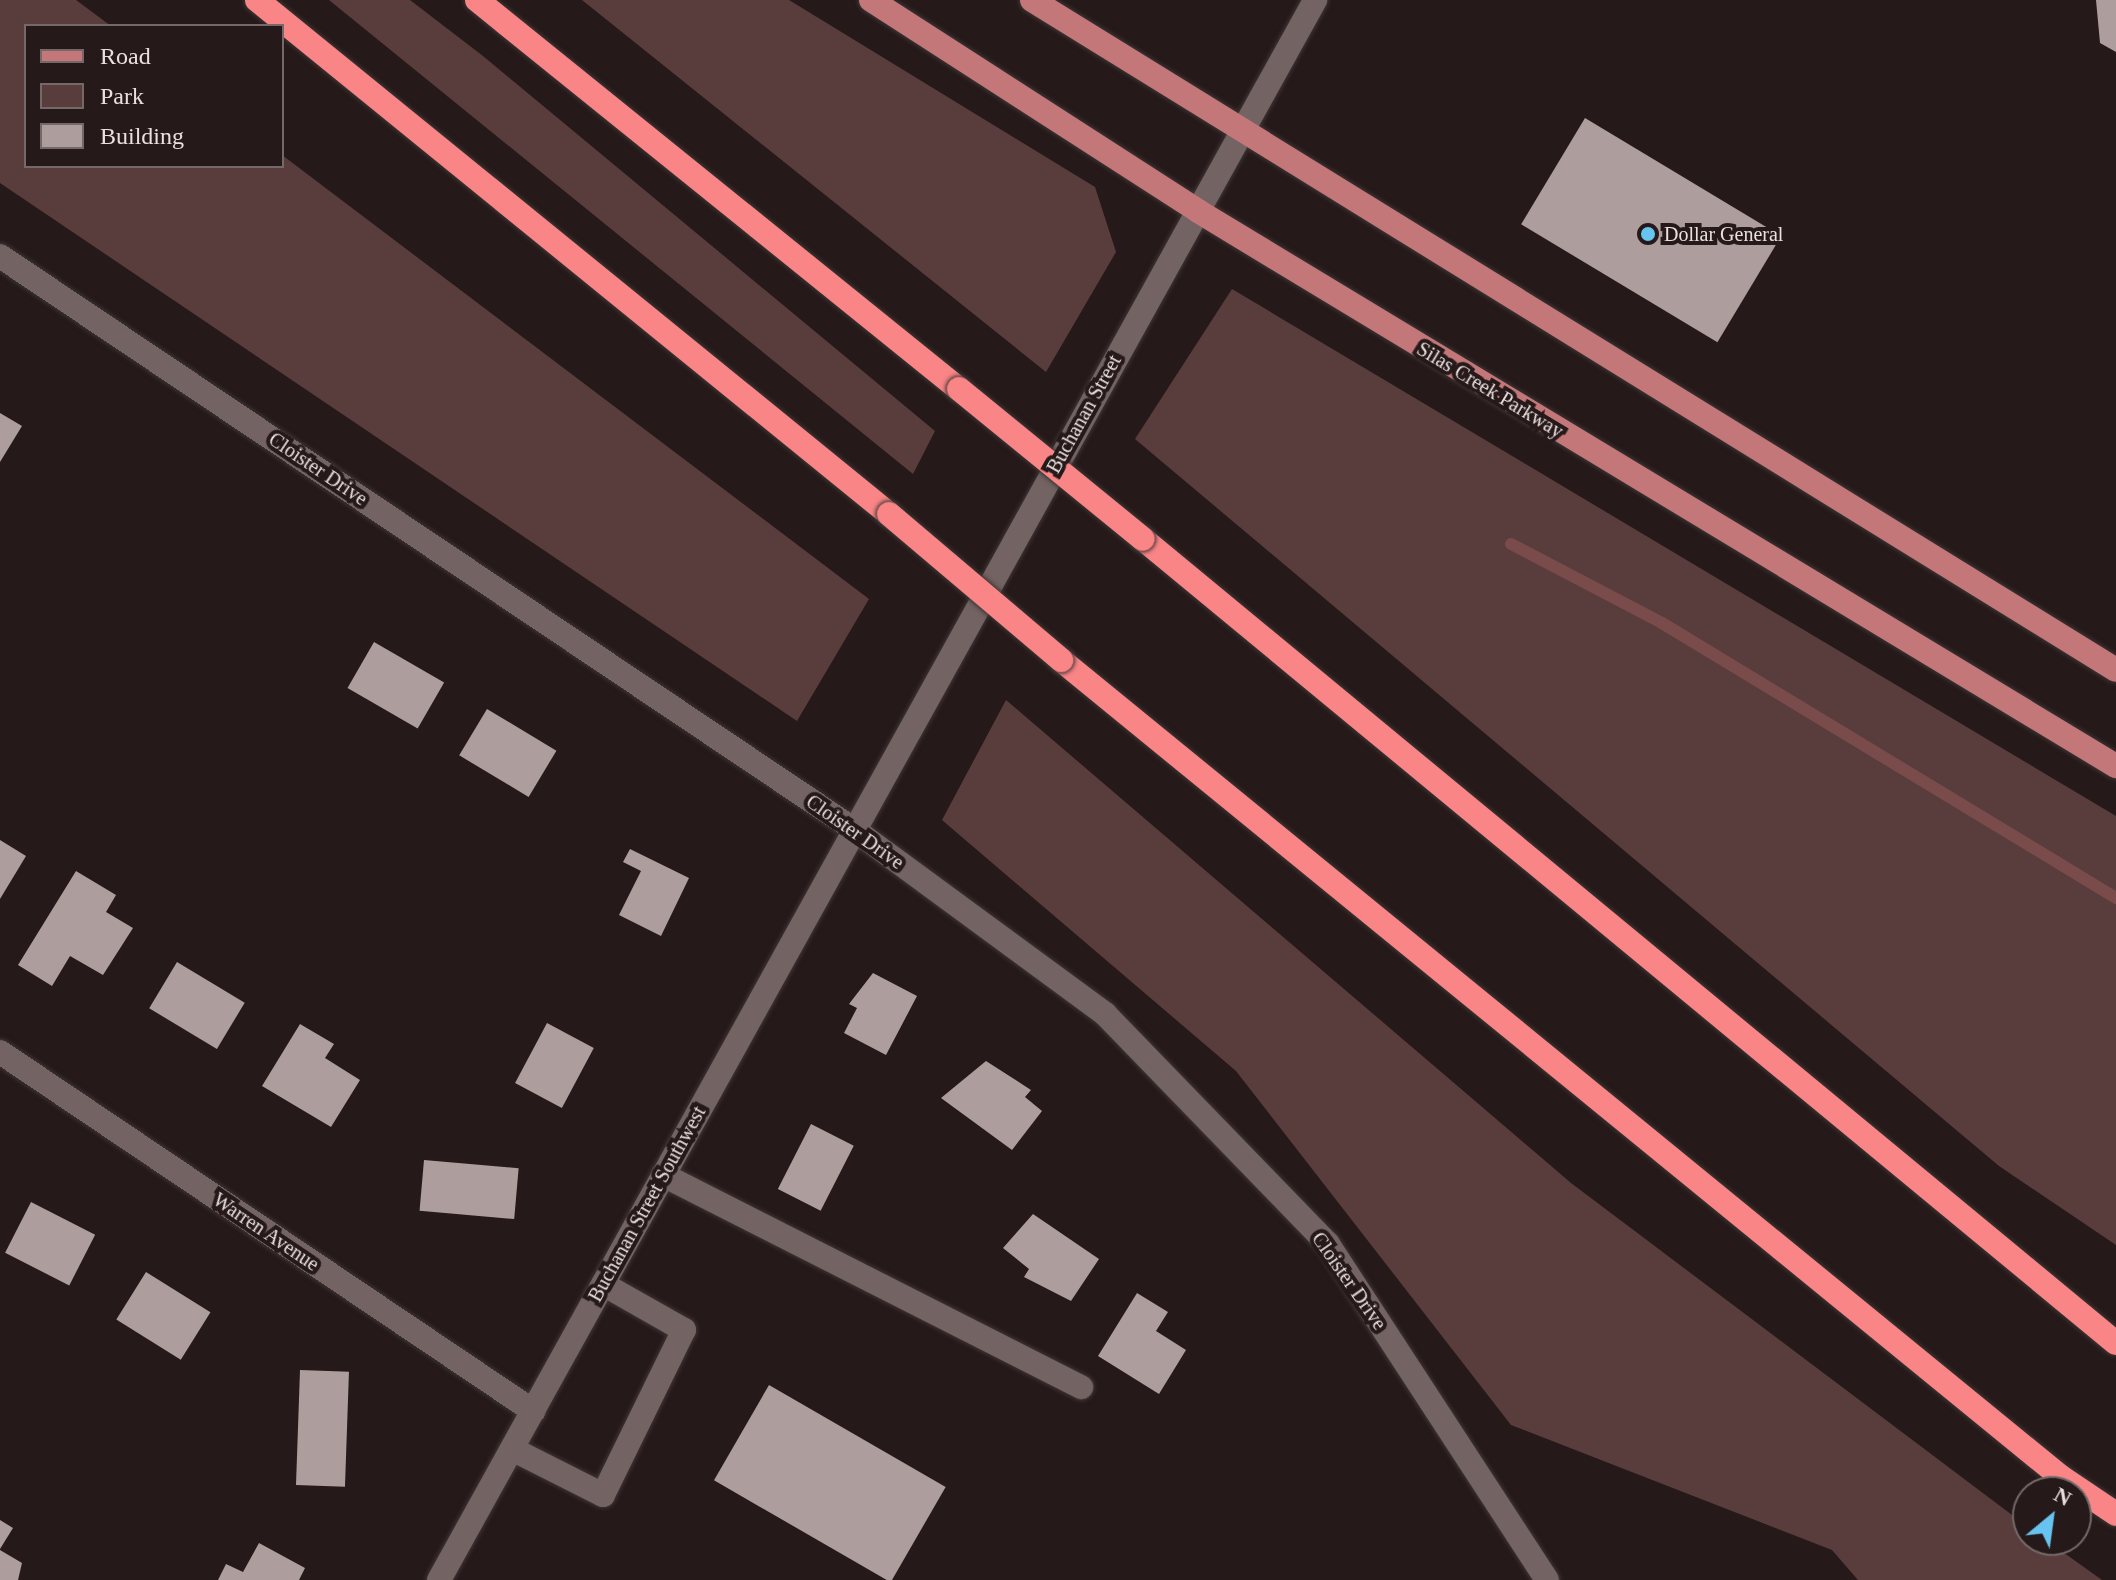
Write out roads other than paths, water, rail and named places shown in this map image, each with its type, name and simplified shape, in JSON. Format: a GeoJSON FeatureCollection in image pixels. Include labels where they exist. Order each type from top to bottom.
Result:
{"type":"FeatureCollection","features":[{"type":"Feature","properties":{"kind":"highway"},"geometry":{"type":"LineString","coordinates":[[257,0],[889,514],[1061,660],[2061,1477],[2116,1514]]}},
{"type":"Feature","properties":{"kind":"highway"},"geometry":{"type":"LineString","coordinates":[[477,0],[1143,539],[2116,1343]]}},
{"type":"Feature","properties":{"kind":"main road","name":"Silas Creek Parkway"},"geometry":{"type":"LineString","coordinates":[[871,0],[1198,211],[2116,766]]}},
{"type":"Feature","properties":{"kind":"main road"},"geometry":{"type":"LineString","coordinates":[[1032,0],[1243,136],[2116,670]]}},
{"type":"Feature","properties":{"kind":"street","name":"Buchanan Street"},"geometry":{"type":"LineString","coordinates":[[852,828],[1243,136],[1315,0]]}},
{"type":"Feature","properties":{"kind":"street","name":"Cloister Drive"},"geometry":{"type":"LineString","coordinates":[[0,256],[852,828],[1105,1014],[1328,1244],[1547,1580]]}},
{"type":"Feature","properties":{"kind":"street","name":"Buchanan Street Southwest"},"geometry":{"type":"LineString","coordinates":[[439,1580],[852,828]]}},
{"type":"Feature","properties":{"kind":"street","name":"Warren Avenue"},"geometry":{"type":"LineString","coordinates":[[0,1052],[533,1411]]}},
{"type":"Feature","properties":{"kind":"street"},"geometry":{"type":"LineString","coordinates":[[663,1175],[1081,1387]]}},
{"type":"Feature","properties":{"kind":"street"},"geometry":{"type":"LineString","coordinates":[[512,1449],[603,1495],[684,1330],[603,1284]]}},
{"type":"Feature","properties":{"kind":"waterway"},"geometry":{"type":"LineString","coordinates":[[1511,544],[1662,623],[2116,898]]}},
{"type":"Feature","properties":{"kind":"place","name":"Dollar General"},"geometry":{"type":"Point","coordinates":[1648,234]}}]}
